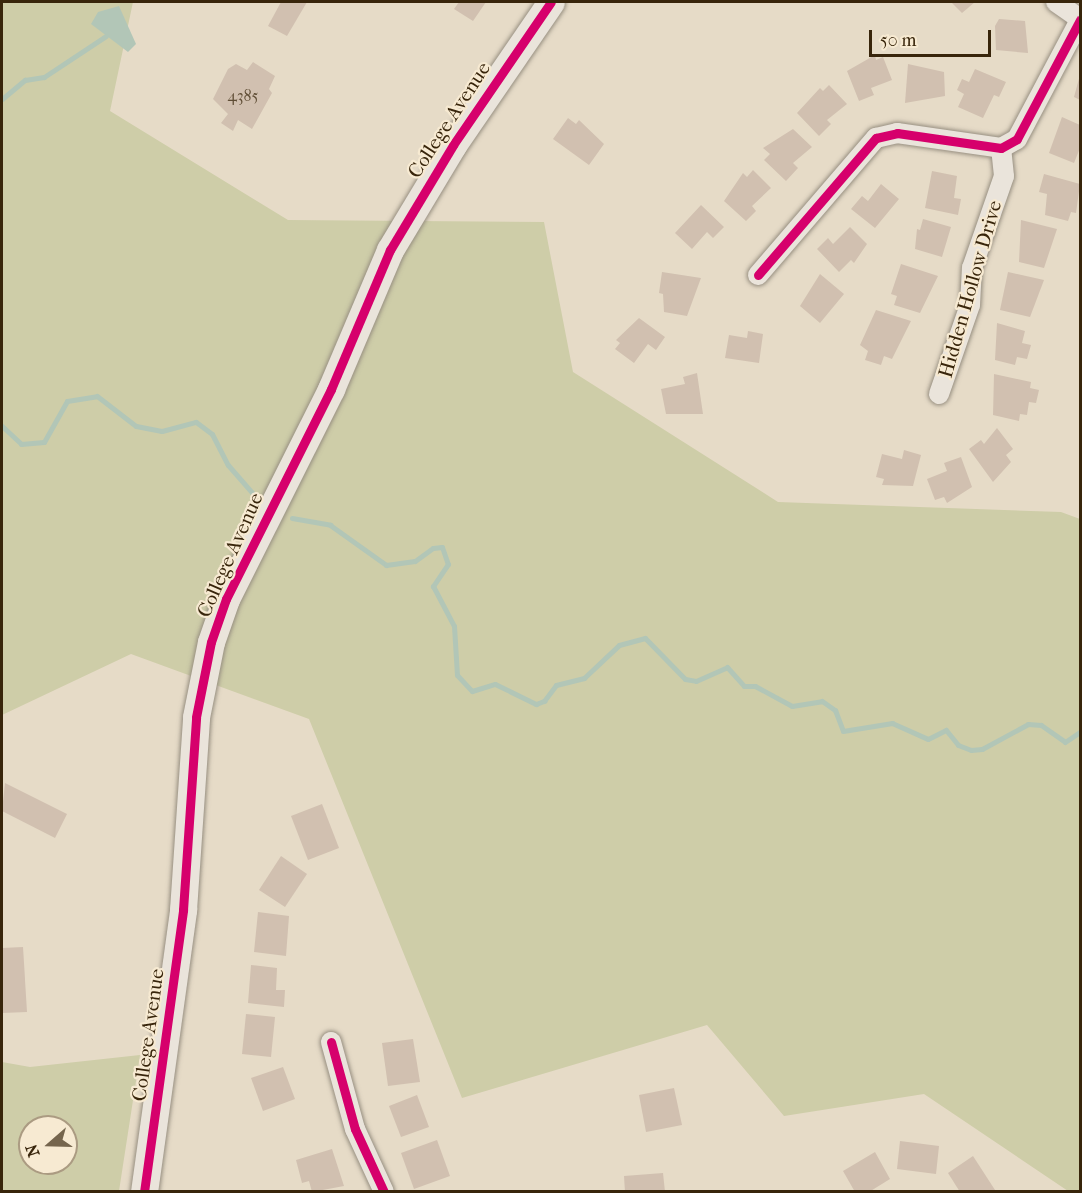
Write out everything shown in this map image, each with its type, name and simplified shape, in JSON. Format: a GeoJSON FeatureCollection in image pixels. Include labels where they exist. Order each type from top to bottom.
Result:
{"type":"FeatureCollection","features":[{"type":"Feature","properties":{"kind":"street","name":"College Avenue"},"geometry":{"type":"LineString","coordinates":[[144,1191],[183,910],[198,694],[218,621],[249,549],[331,389],[390,250],[453,145],[551,2]]}},
{"type":"Feature","properties":{"kind":"street"},"geometry":{"type":"LineString","coordinates":[[758,275],[876,138],[897,133],[1001,147],[1025,129],[1080,19],[1056,2]]}},
{"type":"Feature","properties":{"kind":"street","name":"Hidden Hollow Drive"},"geometry":{"type":"LineString","coordinates":[[939,394],[970,305],[972,268],[1005,176],[1001,147]]}},
{"type":"Feature","properties":{"kind":"street"},"geometry":{"type":"LineString","coordinates":[[331,1042],[355,1129],[384,1191]]}},
{"type":"Feature","properties":{"kind":"green space"},"geometry":{"type":"Polygon","coordinates":[[[2,2],[133,2],[110,111],[288,220],[544,222],[573,372],[778,502],[1061,512],[1080,519],[1080,1191],[1068,1191],[924,1094],[784,1116],[707,1025],[462,1098],[309,719],[131,654],[2,715],[2,2]]]}},
{"type":"Feature","properties":{"kind":"green space"},"geometry":{"type":"Polygon","coordinates":[[[140,1055],[119,1191],[2,1191],[2,1062],[30,1067],[140,1055]]]}},
{"type":"Feature","properties":{"kind":"shaded area"},"geometry":{"type":"Polygon","coordinates":[[[119,6],[136,44],[128,52],[91,24],[98,12],[119,6]]]}},
{"type":"Feature","properties":{"kind":"building"},"geometry":{"type":"Polygon","coordinates":[[[281,2],[307,2],[287,36],[268,26],[281,2]]]}},
{"type":"Feature","properties":{"kind":"building"},"geometry":{"type":"Polygon","coordinates":[[[459,2],[486,2],[473,21],[454,9],[459,2]]]}},
{"type":"Feature","properties":{"kind":"building"},"geometry":{"type":"Polygon","coordinates":[[[951,2],[975,2],[962,13],[951,2]]]}},
{"type":"Feature","properties":{"kind":"building"},"geometry":{"type":"Polygon","coordinates":[[[999,19],[1025,21],[1028,53],[996,50],[995,26],[999,19]]]}},
{"type":"Feature","properties":{"kind":"building"},"geometry":{"type":"Polygon","coordinates":[[[875,55],[876,60],[883,57],[892,80],[871,88],[874,95],[859,101],[847,71],[875,55]]]}},
{"type":"Feature","properties":{"kind":"building"},"geometry":{"type":"Polygon","coordinates":[[[253,62],[275,76],[269,89],[272,93],[252,129],[238,120],[233,131],[221,123],[228,114],[213,99],[228,69],[236,64],[247,70],[253,62]]]}},
{"type":"Feature","properties":{"kind":"building"},"geometry":{"type":"Polygon","coordinates":[[[908,64],[944,72],[945,96],[905,103],[908,64]]]}},
{"type":"Feature","properties":{"kind":"building"},"geometry":{"type":"Polygon","coordinates":[[[975,69],[1006,82],[999,97],[994,95],[983,118],[958,107],[964,94],[957,90],[962,79],[969,82],[975,69]]]}},
{"type":"Feature","properties":{"kind":"building"},"geometry":{"type":"Polygon","coordinates":[[[1080,75],[1080,100],[1074,97],[1080,75]]]}},
{"type":"Feature","properties":{"kind":"building"},"geometry":{"type":"Polygon","coordinates":[[[829,85],[847,104],[827,120],[831,124],[819,136],[797,113],[820,88],[823,91],[829,85]]]}},
{"type":"Feature","properties":{"kind":"building"},"geometry":{"type":"Polygon","coordinates":[[[1062,117],[1080,125],[1080,148],[1074,163],[1049,153],[1062,117]]]}},
{"type":"Feature","properties":{"kind":"building"},"geometry":{"type":"Polygon","coordinates":[[[568,118],[576,124],[579,120],[604,144],[589,165],[553,139],[568,118]]]}},
{"type":"Feature","properties":{"kind":"building"},"geometry":{"type":"Polygon","coordinates":[[[793,129],[812,147],[793,163],[798,168],[786,181],[764,160],[770,154],[763,148],[793,129]]]}},
{"type":"Feature","properties":{"kind":"building"},"geometry":{"type":"Polygon","coordinates":[[[753,170],[771,188],[752,206],[756,211],[746,221],[724,201],[743,173],[747,177],[753,170]]]}},
{"type":"Feature","properties":{"kind":"building"},"geometry":{"type":"Polygon","coordinates":[[[932,171],[957,176],[954,198],[961,199],[958,215],[925,208],[932,171]]]}},
{"type":"Feature","properties":{"kind":"building"},"geometry":{"type":"Polygon","coordinates":[[[1044,174],[1080,184],[1076,213],[1071,212],[1068,221],[1045,215],[1047,194],[1039,192],[1044,174]]]}},
{"type":"Feature","properties":{"kind":"building"},"geometry":{"type":"Polygon","coordinates":[[[881,184],[899,199],[875,228],[851,209],[862,196],[868,201],[881,184]]]}},
{"type":"Feature","properties":{"kind":"building"},"geometry":{"type":"Polygon","coordinates":[[[701,205],[724,227],[713,238],[707,232],[692,249],[675,233],[701,205]]]}},
{"type":"Feature","properties":{"kind":"building"},"geometry":{"type":"Polygon","coordinates":[[[923,219],[951,227],[942,257],[915,249],[917,229],[920,230],[923,219]]]}},
{"type":"Feature","properties":{"kind":"building"},"geometry":{"type":"Polygon","coordinates":[[[1021,220],[1057,229],[1044,268],[1019,262],[1021,220]]]}},
{"type":"Feature","properties":{"kind":"building"},"geometry":{"type":"Polygon","coordinates":[[[850,227],[867,244],[854,263],[851,260],[839,272],[817,249],[828,238],[833,244],[850,227]]]}},
{"type":"Feature","properties":{"kind":"building"},"geometry":{"type":"Polygon","coordinates":[[[901,264],[938,276],[920,313],[894,305],[897,296],[891,294],[901,264]]]}},
{"type":"Feature","properties":{"kind":"building"},"geometry":{"type":"Polygon","coordinates":[[[662,272],[701,278],[687,316],[664,312],[663,294],[659,293],[662,272]]]}},
{"type":"Feature","properties":{"kind":"building"},"geometry":{"type":"Polygon","coordinates":[[[1008,272],[1044,280],[1030,317],[1000,310],[1008,272]]]}},
{"type":"Feature","properties":{"kind":"building"},"geometry":{"type":"Polygon","coordinates":[[[820,274],[844,294],[820,323],[800,306],[820,274]]]}},
{"type":"Feature","properties":{"kind":"building"},"geometry":{"type":"Polygon","coordinates":[[[876,310],[911,321],[892,359],[884,356],[881,365],[865,360],[868,351],[860,345],[876,310]]]}},
{"type":"Feature","properties":{"kind":"building"},"geometry":{"type":"Polygon","coordinates":[[[639,318],[665,337],[656,350],[648,344],[634,363],[615,349],[620,343],[616,340],[639,318]]]}},
{"type":"Feature","properties":{"kind":"building"},"geometry":{"type":"Polygon","coordinates":[[[997,323],[1025,331],[1022,343],[1031,345],[1027,359],[1017,357],[1015,365],[995,360],[997,323]]]}},
{"type":"Feature","properties":{"kind":"building"},"geometry":{"type":"Polygon","coordinates":[[[748,331],[763,334],[759,363],[725,358],[729,335],[747,338],[748,331]]]}},
{"type":"Feature","properties":{"kind":"building"},"geometry":{"type":"Polygon","coordinates":[[[697,373],[703,414],[666,414],[661,389],[685,384],[683,377],[697,373]]]}},
{"type":"Feature","properties":{"kind":"building"},"geometry":{"type":"Polygon","coordinates":[[[994,374],[1031,382],[1030,388],[1039,390],[1036,403],[1029,402],[1027,415],[1020,414],[1019,421],[993,415],[994,374]]]}},
{"type":"Feature","properties":{"kind":"building"},"geometry":{"type":"Polygon","coordinates":[[[997,428],[1013,449],[1006,455],[1011,462],[993,482],[969,449],[981,440],[984,444],[997,428]]]}},
{"type":"Feature","properties":{"kind":"building"},"geometry":{"type":"Polygon","coordinates":[[[904,450],[921,455],[913,486],[882,485],[884,479],[876,477],[882,454],[902,459],[904,450]]]}},
{"type":"Feature","properties":{"kind":"building"},"geometry":{"type":"Polygon","coordinates":[[[961,457],[972,487],[947,503],[944,497],[935,500],[927,479],[947,471],[944,463],[961,457]]]}},
{"type":"Feature","properties":{"kind":"building"},"geometry":{"type":"Polygon","coordinates":[[[5,783],[67,814],[55,838],[2,811],[5,783]]]}},
{"type":"Feature","properties":{"kind":"building"},"geometry":{"type":"Polygon","coordinates":[[[322,804],[339,848],[308,860],[291,816],[322,804]]]}},
{"type":"Feature","properties":{"kind":"building"},"geometry":{"type":"Polygon","coordinates":[[[281,856],[307,874],[285,907],[259,890],[281,856]]]}},
{"type":"Feature","properties":{"kind":"building"},"geometry":{"type":"Polygon","coordinates":[[[258,912],[289,916],[286,956],[254,952],[258,912]]]}},
{"type":"Feature","properties":{"kind":"building"},"geometry":{"type":"Polygon","coordinates":[[[23,947],[27,1012],[2,1013],[2,948],[23,947]]]}},
{"type":"Feature","properties":{"kind":"building"},"geometry":{"type":"Polygon","coordinates":[[[251,965],[277,968],[276,990],[285,990],[284,1007],[248,1003],[251,965]]]}},
{"type":"Feature","properties":{"kind":"building"},"geometry":{"type":"Polygon","coordinates":[[[246,1014],[275,1017],[271,1057],[242,1054],[246,1014]]]}},
{"type":"Feature","properties":{"kind":"building"},"geometry":{"type":"Polygon","coordinates":[[[413,1039],[420,1082],[388,1086],[382,1043],[413,1039]]]}},
{"type":"Feature","properties":{"kind":"building"},"geometry":{"type":"Polygon","coordinates":[[[283,1067],[295,1099],[263,1111],[251,1078],[283,1067]]]}},
{"type":"Feature","properties":{"kind":"building"},"geometry":{"type":"Polygon","coordinates":[[[674,1088],[682,1125],[646,1132],[639,1095],[674,1088]]]}},
{"type":"Feature","properties":{"kind":"building"},"geometry":{"type":"Polygon","coordinates":[[[417,1095],[429,1127],[401,1137],[389,1106],[417,1095]]]}},
{"type":"Feature","properties":{"kind":"building"},"geometry":{"type":"Polygon","coordinates":[[[437,1140],[450,1176],[414,1189],[401,1153],[437,1140]]]}},
{"type":"Feature","properties":{"kind":"building"},"geometry":{"type":"Polygon","coordinates":[[[900,1141],[939,1146],[936,1174],[897,1169],[900,1141]]]}},
{"type":"Feature","properties":{"kind":"building"},"geometry":{"type":"Polygon","coordinates":[[[332,1149],[344,1186],[312,1192],[309,1181],[302,1183],[296,1160],[332,1149]]]}},
{"type":"Feature","properties":{"kind":"building"},"geometry":{"type":"Polygon","coordinates":[[[875,1152],[890,1179],[869,1192],[855,1192],[843,1171],[875,1152]]]}},
{"type":"Feature","properties":{"kind":"building"},"geometry":{"type":"Polygon","coordinates":[[[973,1156],[995,1190],[992,1192],[960,1192],[948,1173],[973,1156]]]}},
{"type":"Feature","properties":{"kind":"building"},"geometry":{"type":"Polygon","coordinates":[[[663,1173],[665,1192],[625,1192],[624,1176],[663,1173]]]}},
{"type":"Feature","properties":{"kind":"waterway"},"geometry":{"type":"LineString","coordinates":[[2,99],[25,80],[44,77],[106,36]]}},
{"type":"Feature","properties":{"kind":"waterway"},"geometry":{"type":"LineString","coordinates":[[2,426],[21,444],[44,442],[67,401],[97,396],[136,426],[162,431],[196,422],[212,434],[228,465],[253,494]]}},
{"type":"Feature","properties":{"kind":"waterway"},"geometry":{"type":"LineString","coordinates":[[292,518],[330,525],[386,565],[415,561],[433,548],[442,547],[448,564],[433,586],[454,626],[457,675],[472,691],[495,684],[536,704],[544,701],[556,685],[584,678],[619,645],[645,638],[685,679],[696,681],[727,667],[744,686],[755,686],[792,706],[822,701],[835,710],[843,731],[892,723],[928,739],[946,730],[958,745],[971,750],[982,749],[1028,724],[1041,725],[1065,742],[1080,732]]}},
{"type":"Feature","properties":{"kind":"cycle path"},"geometry":{"type":"LineString","coordinates":[[144,1192],[183,910],[196,717],[211,642],[226,599],[331,389],[390,250],[453,145],[551,2]]}},
{"type":"Feature","properties":{"kind":"cycle path"},"geometry":{"type":"LineString","coordinates":[[758,275],[876,138],[897,133],[1001,148],[1017,139],[1080,20]]}},
{"type":"Feature","properties":{"kind":"cycle path"},"geometry":{"type":"LineString","coordinates":[[331,1042],[355,1129],[384,1192]]}}]}
